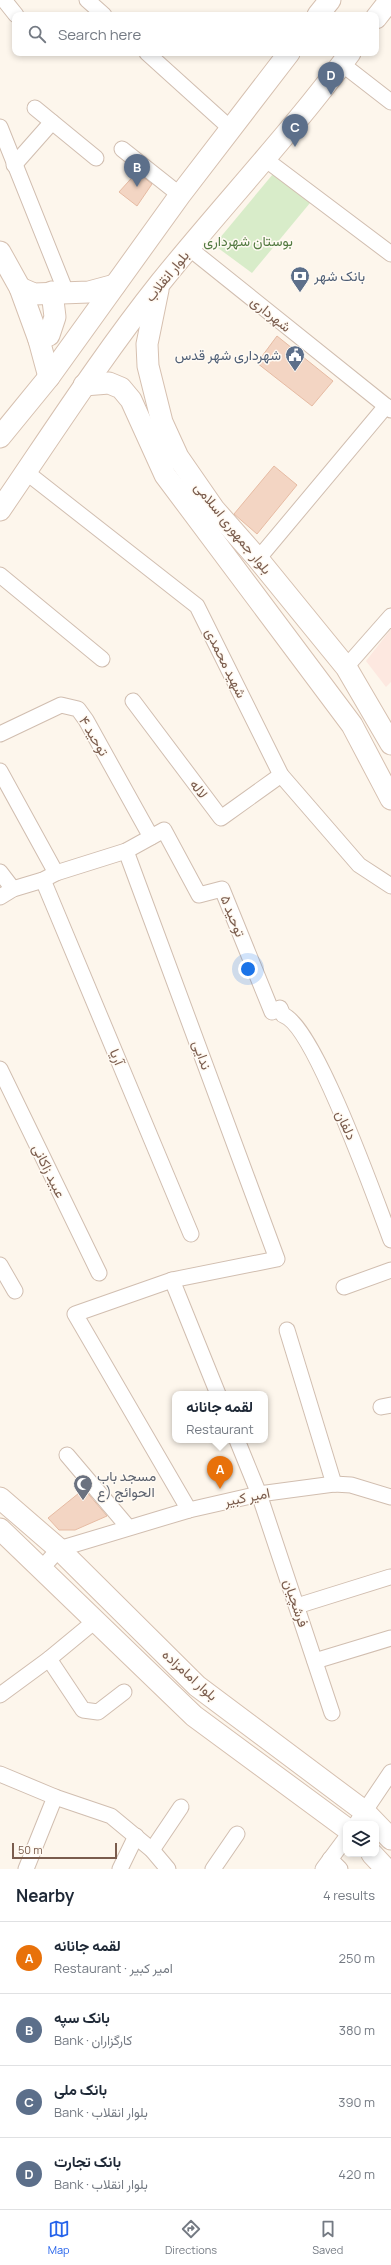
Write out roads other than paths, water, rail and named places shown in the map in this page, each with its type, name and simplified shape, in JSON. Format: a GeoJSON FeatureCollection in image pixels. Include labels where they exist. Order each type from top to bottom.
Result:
{"type":"FeatureCollection","features":[{"type":"Feature","properties":{"kind":"main road"},"geometry":{"type":"LineString","coordinates":[[320,12],[330,0]]}},
{"type":"Feature","properties":{"kind":"main road"},"geometry":{"type":"LineString","coordinates":[[376,12],[390,0]]}},
{"type":"Feature","properties":{"kind":"main road"},"geometry":{"type":"LineString","coordinates":[[0,437],[49,377],[180,195],[287,56]]}},
{"type":"Feature","properties":{"kind":"main road","name":"بلوار انقلاب"},"geometry":{"type":"LineString","coordinates":[[0,510],[84,384],[159,284],[265,159],[346,58]]}},
{"type":"Feature","properties":{"kind":"main road"},"geometry":{"type":"LineString","coordinates":[[2,259],[20,288],[40,340],[49,377]]}},
{"type":"Feature","properties":{"kind":"main road"},"geometry":{"type":"LineString","coordinates":[[20,288],[34,294],[89,292],[115,284]]}},
{"type":"Feature","properties":{"kind":"main road","name":"بلوار جمهوری اسلامی"},"geometry":{"type":"LineString","coordinates":[[159,284],[147,344],[148,366],[162,422],[178,457],[214,509],[258,559],[346,667],[382,716],[391,744]]}},
{"type":"Feature","properties":{"kind":"main road"},"geometry":{"type":"LineString","coordinates":[[40,340],[49,335],[55,317],[59,292]]}},
{"type":"Feature","properties":{"kind":"main road"},"geometry":{"type":"LineString","coordinates":[[131,400],[130,382],[134,378],[141,377],[153,389]]}},
{"type":"Feature","properties":{"kind":"main road","name":"بلوار جمهوری اسلامی"},"geometry":{"type":"LineString","coordinates":[[84,384],[109,383],[121,388],[131,400],[165,475],[352,725],[391,799]]}},
{"type":"Feature","properties":{"kind":"main road","name":"بلوار امامزاده"},"geometry":{"type":"LineString","coordinates":[[0,1498],[59,1549],[197,1686],[360,1818],[391,1839]]}},
{"type":"Feature","properties":{"kind":"main road","name":"بلوار امامزاده"},"geometry":{"type":"LineString","coordinates":[[0,1529],[194,1716],[343,1826]]}},
{"type":"Feature","properties":{"kind":"main road"},"geometry":{"type":"LineString","coordinates":[[375,1857],[386,1869]]}},
{"type":"Feature","properties":{"kind":"street"},"geometry":{"type":"LineString","coordinates":[[4,0],[14,12]]}},
{"type":"Feature","properties":{"kind":"street"},"geometry":{"type":"LineString","coordinates":[[87,0],[101,12]]}},
{"type":"Feature","properties":{"kind":"street"},"geometry":{"type":"LineString","coordinates":[[150,56],[230,128]]}},
{"type":"Feature","properties":{"kind":"street"},"geometry":{"type":"LineString","coordinates":[[346,58],[391,102]]}},
{"type":"Feature","properties":{"kind":"street"},"geometry":{"type":"LineString","coordinates":[[35,108],[96,158]]}},
{"type":"Feature","properties":{"kind":"street"},"geometry":{"type":"LineString","coordinates":[[14,166],[52,122]]}},
{"type":"Feature","properties":{"kind":"street"},"geometry":{"type":"LineString","coordinates":[[0,127],[59,292]]}},
{"type":"Feature","properties":{"kind":"street"},"geometry":{"type":"LineString","coordinates":[[122,149],[180,195]]}},
{"type":"Feature","properties":{"kind":"street"},"geometry":{"type":"LineString","coordinates":[[265,159],[391,254]]}},
{"type":"Feature","properties":{"kind":"street","name":"شهرداری"},"geometry":{"type":"LineString","coordinates":[[189,248],[388,408]]}},
{"type":"Feature","properties":{"kind":"street"},"geometry":{"type":"LineString","coordinates":[[258,559],[388,408]]}},
{"type":"Feature","properties":{"kind":"street","name":"شهید محمدی"},"geometry":{"type":"LineString","coordinates":[[26,472],[197,606],[281,775],[359,865],[391,886]]}},
{"type":"Feature","properties":{"kind":"street"},"geometry":{"type":"LineString","coordinates":[[0,575],[102,660]]}},
{"type":"Feature","properties":{"kind":"street"},"geometry":{"type":"LineString","coordinates":[[346,667],[391,616]]}},
{"type":"Feature","properties":{"kind":"street","name":"لاله"},"geometry":{"type":"LineString","coordinates":[[133,701],[221,818],[281,775]]}},
{"type":"Feature","properties":{"kind":"street","name":"توحید ۴"},"geometry":{"type":"LineString","coordinates":[[0,734],[61,705],[78,709],[158,834]]}},
{"type":"Feature","properties":{"kind":"street"},"geometry":{"type":"LineString","coordinates":[[0,771],[56,873]]}},
{"type":"Feature","properties":{"kind":"street"},"geometry":{"type":"LineString","coordinates":[[0,897],[13,889],[43,880],[56,873],[126,850],[158,834]]}},
{"type":"Feature","properties":{"kind":"street","name":"توحید ۵"},"geometry":{"type":"LineString","coordinates":[[158,834],[199,895],[222,889],[272,1012],[280,1008],[283,1015],[289,1016]]}},
{"type":"Feature","properties":{"kind":"street","name":"ندایی"},"geometry":{"type":"LineString","coordinates":[[126,850],[277,1259],[172,1280]]}},
{"type":"Feature","properties":{"kind":"street"},"geometry":{"type":"LineString","coordinates":[[0,872],[13,889]]}},
{"type":"Feature","properties":{"kind":"street","name":"آریا"},"geometry":{"type":"LineString","coordinates":[[43,880],[191,1234]]}},
{"type":"Feature","properties":{"kind":"street","name":"دلفان"},"geometry":{"type":"LineString","coordinates":[[289,1016],[306,1037],[357,1149],[391,1240]]}},
{"type":"Feature","properties":{"kind":"street","name":"عبید زاکانی"},"geometry":{"type":"LineString","coordinates":[[0,1069],[99,1273]]}},
{"type":"Feature","properties":{"kind":"street"},"geometry":{"type":"LineString","coordinates":[[0,1265],[15,1291]]}},
{"type":"Feature","properties":{"kind":"street"},"geometry":{"type":"LineString","coordinates":[[344,1287],[391,1270]]}},
{"type":"Feature","properties":{"kind":"street"},"geometry":{"type":"LineString","coordinates":[[189,1510],[75,1314],[172,1280],[217,1391]]}},
{"type":"Feature","properties":{"kind":"street"},"geometry":{"type":"LineString","coordinates":[[287,1330],[334,1484]]}},
{"type":"Feature","properties":{"kind":"street","name":"فرشچیان"},"geometry":{"type":"LineString","coordinates":[[238,1443],[259,1494],[332,1713]]}},
{"type":"Feature","properties":{"kind":"street"},"geometry":{"type":"LineString","coordinates":[[67,1455],[128,1527]]}},
{"type":"Feature","properties":{"kind":"street","name":"امیر کبیر"},"geometry":{"type":"LineString","coordinates":[[59,1549],[128,1527],[189,1510],[259,1494],[334,1484],[351,1486],[391,1497]]}},
{"type":"Feature","properties":{"kind":"street"},"geometry":{"type":"LineString","coordinates":[[42,1568],[59,1549]]}},
{"type":"Feature","properties":{"kind":"street"},"geometry":{"type":"LineString","coordinates":[[297,1606],[390,1577]]}},
{"type":"Feature","properties":{"kind":"street"},"geometry":{"type":"LineString","coordinates":[[0,1695],[49,1659],[95,1621]]}},
{"type":"Feature","properties":{"kind":"street"},"geometry":{"type":"LineString","coordinates":[[315,1661],[391,1638]]}},
{"type":"Feature","properties":{"kind":"street"},"geometry":{"type":"LineString","coordinates":[[49,1659],[83,1710],[98,1712],[124,1692]]}},
{"type":"Feature","properties":{"kind":"street"},"geometry":{"type":"LineString","coordinates":[[360,1818],[391,1772]]}},
{"type":"Feature","properties":{"kind":"street"},"geometry":{"type":"LineString","coordinates":[[0,1774],[55,1798],[111,1816],[152,1850],[168,1869]]}},
{"type":"Feature","properties":{"kind":"street"},"geometry":{"type":"LineString","coordinates":[[26,1869],[55,1798]]}},
{"type":"Feature","properties":{"kind":"street"},"geometry":{"type":"LineString","coordinates":[[152,1850],[181,1807]]}},
{"type":"Feature","properties":{"kind":"street"},"geometry":{"type":"LineString","coordinates":[[213,1869],[237,1834]]}},
{"type":"Feature","properties":{"kind":"street"},"geometry":{"type":"LineString","coordinates":[[120,1869],[136,1836]]}},
{"type":"Feature","properties":{"kind":"street"},"geometry":{"type":"LineString","coordinates":[[331,1866],[343,1844]]}},
{"type":"Feature","properties":{"kind":"place","name":"بانک تجارت"},"geometry":{"type":"Point","coordinates":[331,95]}},
{"type":"Feature","properties":{"kind":"place","name":"بانک ملی"},"geometry":{"type":"Point","coordinates":[295,147]}},
{"type":"Feature","properties":{"kind":"place","name":"بانک سپه"},"geometry":{"type":"Point","coordinates":[137,187]}},
{"type":"Feature","properties":{"kind":"place","name":"بانک شهر"},"geometry":{"type":"Point","coordinates":[300,293]}},
{"type":"Feature","properties":{"kind":"place","name":"شهرداری شهر قدس"},"geometry":{"type":"Point","coordinates":[295,372]}},
{"type":"Feature","properties":{"kind":"place","name":"لقمه جانانه"},"geometry":{"type":"Point","coordinates":[220,1489]}},
{"type":"Feature","properties":{"kind":"place","name":"مسجد باب الحوائج (ع"},"geometry":{"type":"Point","coordinates":[83,1501]}},
{"type":"Feature","properties":{"kind":"park label","name":"بوستان شهرداری"},"geometry":{"type":"Point","coordinates":[248,241]}}]}
